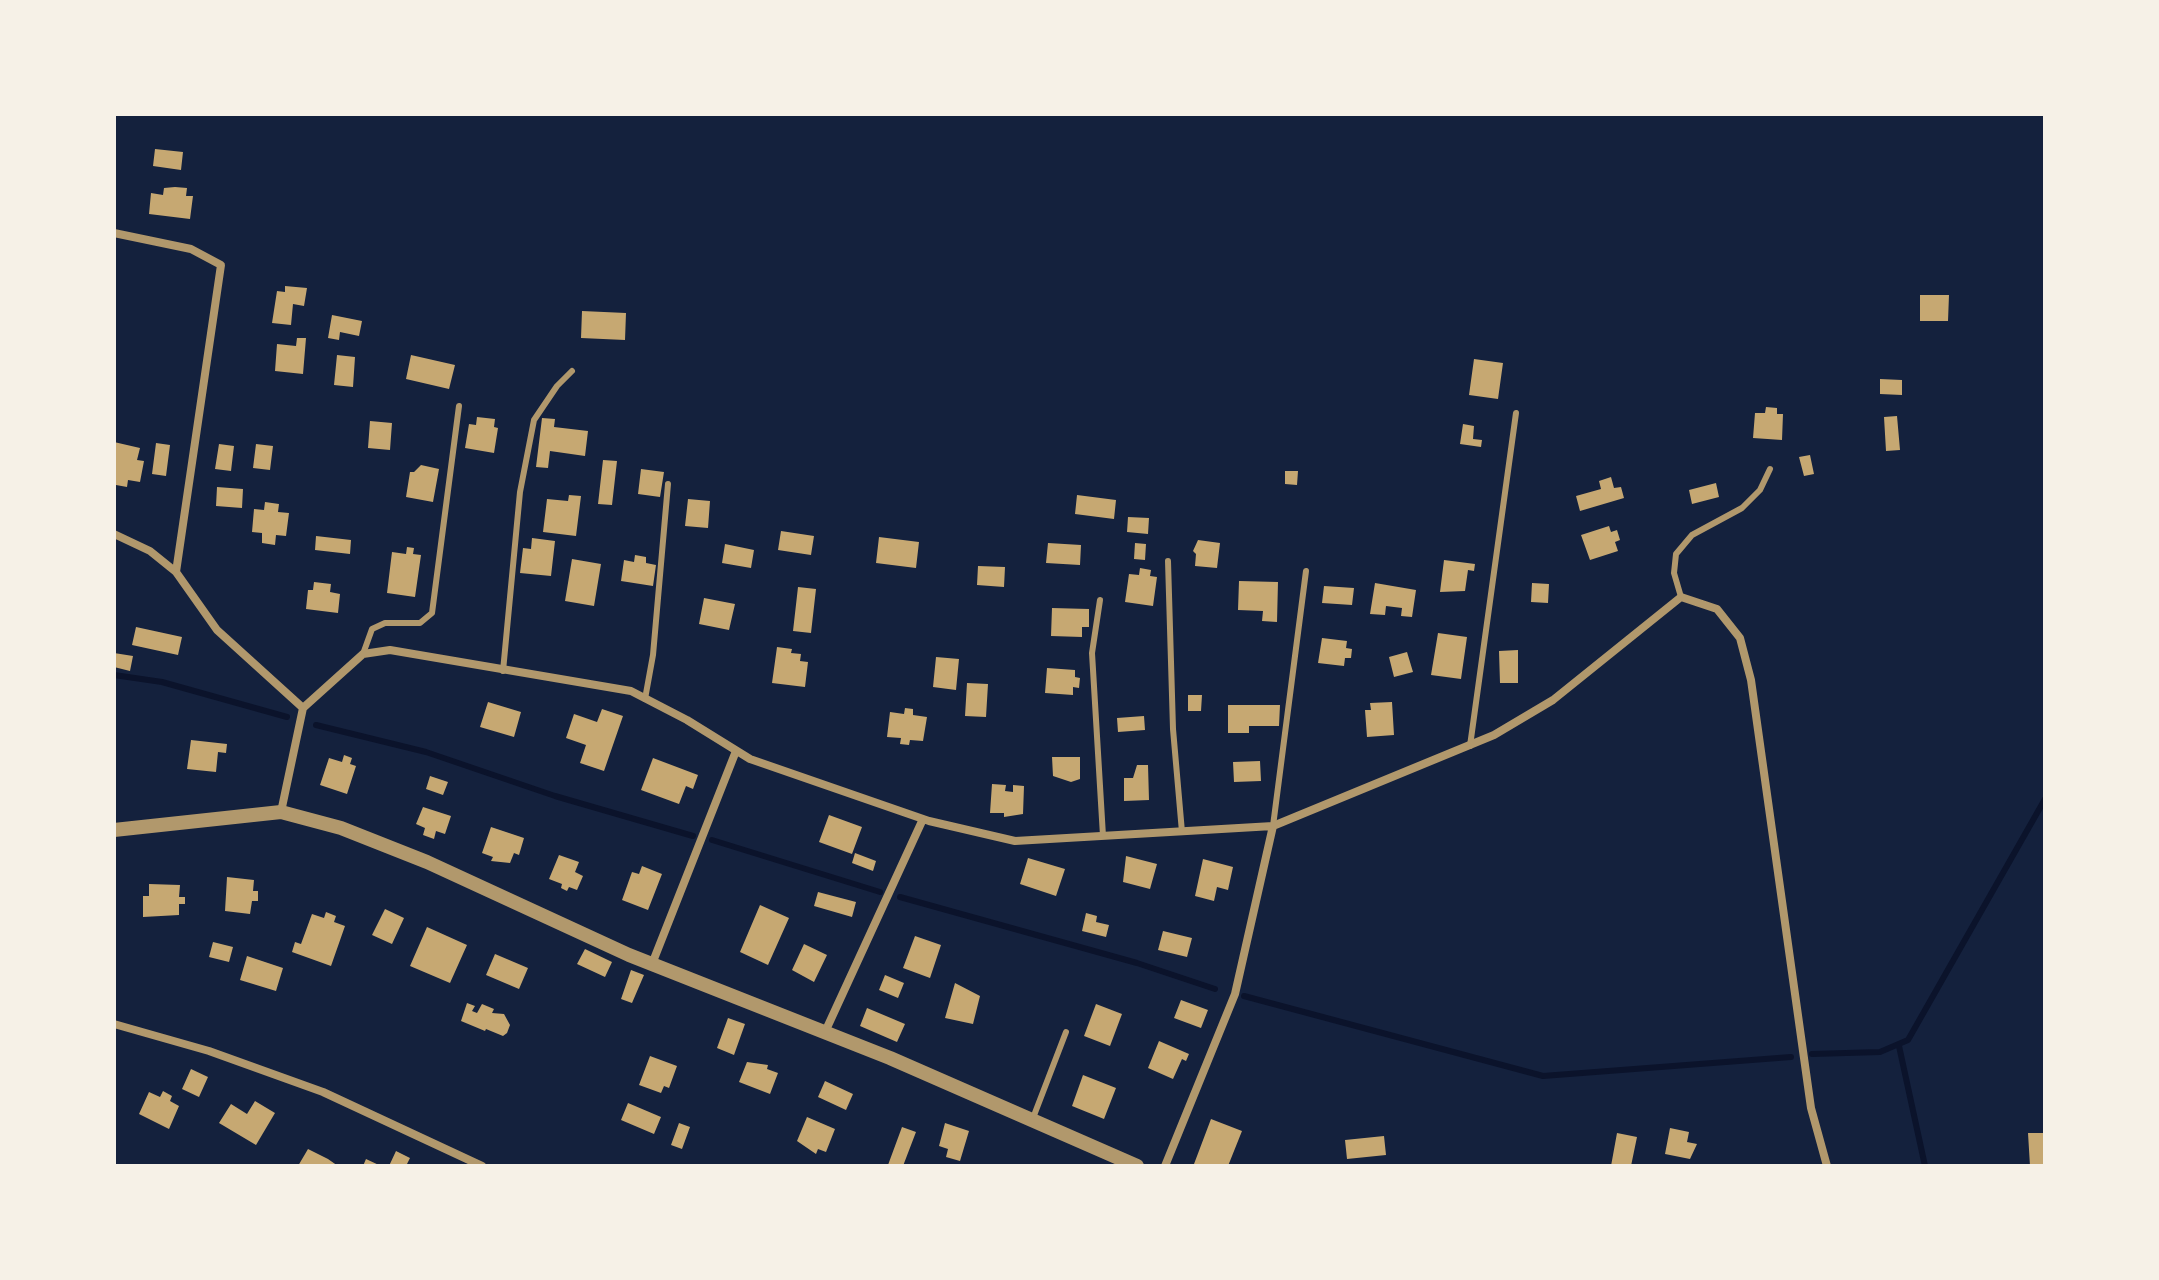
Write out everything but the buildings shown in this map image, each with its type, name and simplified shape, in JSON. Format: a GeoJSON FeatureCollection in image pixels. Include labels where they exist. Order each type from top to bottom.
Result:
{"type":"FeatureCollection","features":[{"type":"Feature","properties":{"kind":"street"},"geometry":{"type":"LineString","coordinates":[[114,233],[191,249],[221,265],[176,572]]}},
{"type":"Feature","properties":{"kind":"street"},"geometry":{"type":"LineString","coordinates":[[114,534],[150,551],[176,572],[217,630],[303,708]]}},
{"type":"Feature","properties":{"kind":"street"},"geometry":{"type":"LineString","coordinates":[[281,812],[303,708],[363,654],[390,650],[631,691],[750,759],[923,819],[1015,841],[1273,826],[1494,735],[1553,700],[1681,597],[1717,609],[1740,638],[1751,680],[1811,1108],[1827,1166]]}},
{"type":"Feature","properties":{"kind":"street"},"geometry":{"type":"LineString","coordinates":[[652,964],[736,751]]}},
{"type":"Feature","properties":{"kind":"street"},"geometry":{"type":"LineString","coordinates":[[114,830],[281,812],[341,828],[427,862],[652,964],[825,1032],[1137,1166]]}},
{"type":"Feature","properties":{"kind":"street"},"geometry":{"type":"LineString","coordinates":[[825,1032],[923,819]]}},
{"type":"Feature","properties":{"kind":"street"},"geometry":{"type":"LineString","coordinates":[[1165,1166],[1235,994],[1273,826]]}},
{"type":"Feature","properties":{"kind":"street"},"geometry":{"type":"LineString","coordinates":[[114,1024],[209,1051],[323,1092],[482,1166]]}},
{"type":"Feature","properties":{"kind":"lane"},"geometry":{"type":"LineString","coordinates":[[503,671],[520,492],[534,420],[557,386],[572,371]]}},
{"type":"Feature","properties":{"kind":"lane"},"geometry":{"type":"LineString","coordinates":[[363,654],[372,629],[385,623],[420,623],[432,613],[459,406]]}},
{"type":"Feature","properties":{"kind":"lane"},"geometry":{"type":"LineString","coordinates":[[1470,746],[1516,413]]}},
{"type":"Feature","properties":{"kind":"lane"},"geometry":{"type":"LineString","coordinates":[[1681,597],[1674,573],[1676,554],[1692,535],[1742,508],[1760,490],[1770,469]]}},
{"type":"Feature","properties":{"kind":"lane"},"geometry":{"type":"LineString","coordinates":[[645,699],[653,655],[668,484]]}},
{"type":"Feature","properties":{"kind":"lane"},"geometry":{"type":"LineString","coordinates":[[1168,561],[1173,729],[1182,832]]}},
{"type":"Feature","properties":{"kind":"lane"},"geometry":{"type":"LineString","coordinates":[[1273,826],[1306,571]]}},
{"type":"Feature","properties":{"kind":"lane"},"geometry":{"type":"LineString","coordinates":[[1100,600],[1092,653],[1103,836]]}},
{"type":"Feature","properties":{"kind":"lane"},"geometry":{"type":"LineString","coordinates":[[1032,1120],[1066,1032]]}},
{"type":"Feature","properties":{"kind":"waterway"},"geometry":{"type":"LineString","coordinates":[[114,675],[162,682],[287,717]]}},
{"type":"Feature","properties":{"kind":"waterway"},"geometry":{"type":"LineString","coordinates":[[316,725],[426,752],[555,796],[693,836]]}},
{"type":"Feature","properties":{"kind":"waterway"},"geometry":{"type":"LineString","coordinates":[[1812,1054],[1880,1052],[1908,1040],[2045,799]]}},
{"type":"Feature","properties":{"kind":"waterway"},"geometry":{"type":"LineString","coordinates":[[712,840],[880,892]]}},
{"type":"Feature","properties":{"kind":"waterway"},"geometry":{"type":"LineString","coordinates":[[900,897],[1137,963],[1215,989]]}},
{"type":"Feature","properties":{"kind":"waterway"},"geometry":{"type":"LineString","coordinates":[[1244,996],[1543,1076],[1791,1057]]}},
{"type":"Feature","properties":{"kind":"waterway"},"geometry":{"type":"LineString","coordinates":[[1899,1046],[1925,1166]]}}]}
